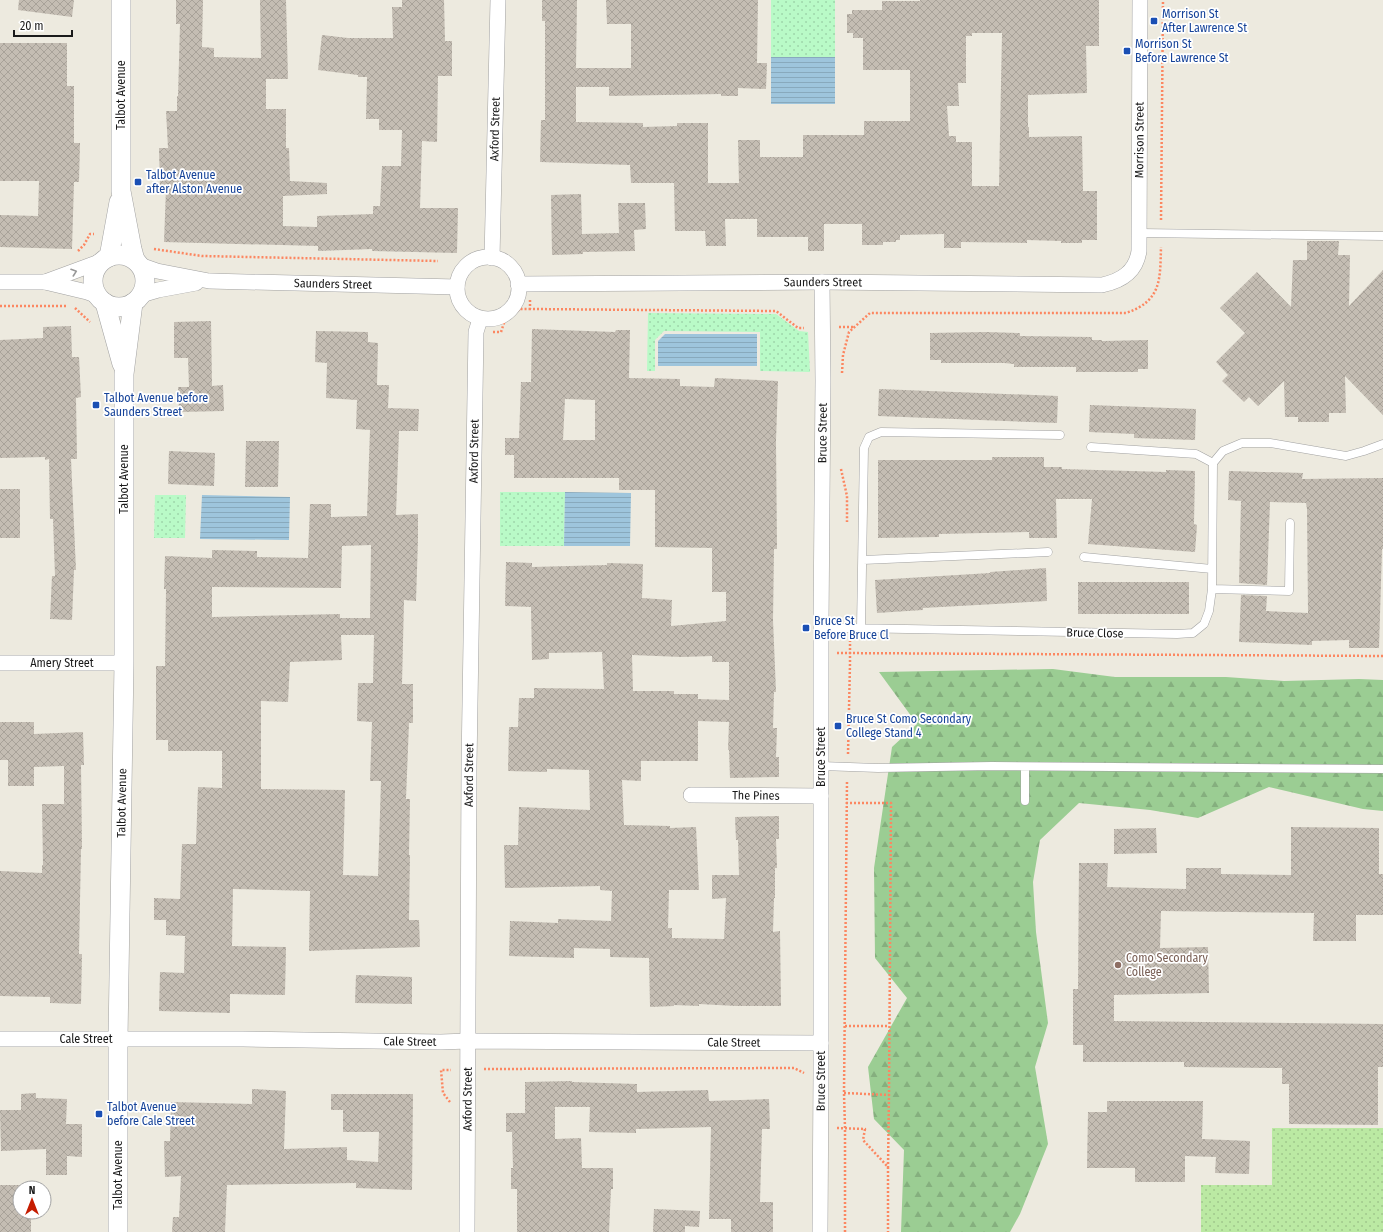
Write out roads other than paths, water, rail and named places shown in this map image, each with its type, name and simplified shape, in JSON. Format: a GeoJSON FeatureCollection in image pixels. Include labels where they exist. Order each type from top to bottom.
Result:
{"type":"FeatureCollection","features":[{"type":"Feature","properties":{"kind":"street","name":"Talbot Avenue"},"geometry":{"type":"LineString","coordinates":[[105,259],[114,233],[121,191],[121,0]]}},
{"type":"Feature","properties":{"kind":"street","name":"Axford Street"},"geometry":{"type":"LineString","coordinates":[[492,258],[498,0]]}},
{"type":"Feature","properties":{"kind":"street","name":"Morrison Street"},"geometry":{"type":"LineString","coordinates":[[1126,275],[1138,260],[1140,233],[1140,0]]}},
{"type":"Feature","properties":{"kind":"street","name":"Talbot Avenue"},"geometry":{"type":"LineString","coordinates":[[121,191],[132,248],[138,263]]}},
{"type":"Feature","properties":{"kind":"street"},"geometry":{"type":"LineString","coordinates":[[0,282],[45,282],[87,292],[113,306],[120,307],[137,299],[146,283],[145,277],[138,263],[123,255],[116,255],[45,282]]}},
{"type":"Feature","properties":{"kind":"street"},"geometry":{"type":"LineString","coordinates":[[485,257],[492,258],[496,258],[506,263],[514,271],[518,281],[524,284],[519,292],[516,302],[510,310],[496,318],[480,319],[467,312],[460,303],[457,293],[457,282],[466,266],[475,260],[485,257]]}},
{"type":"Feature","properties":{"kind":"street"},"geometry":{"type":"LineString","coordinates":[[101,299],[94,290],[93,282],[97,267],[105,259]]}},
{"type":"Feature","properties":{"kind":"street","name":"Saunders Street"},"geometry":{"type":"LineString","coordinates":[[138,263],[160,272],[209,281],[457,287]]}},
{"type":"Feature","properties":{"kind":"street","name":"Saunders Street"},"geometry":{"type":"LineString","coordinates":[[524,284],[822,282],[1102,285],[1114,282],[1126,275]]}},
{"type":"Feature","properties":{"kind":"street","name":"Saunders Street"},"geometry":{"type":"LineString","coordinates":[[137,299],[158,290],[209,281]]}},
{"type":"Feature","properties":{"kind":"street","name":"Bruce Street"},"geometry":{"type":"LineString","coordinates":[[820,1232],[823,381],[822,282]]}},
{"type":"Feature","properties":{"kind":"street","name":"Talbot Avenue"},"geometry":{"type":"LineString","coordinates":[[101,299],[111,326],[124,374]]}},
{"type":"Feature","properties":{"kind":"street","name":"Talbot Avenue"},"geometry":{"type":"LineString","coordinates":[[118,1232],[118,1039],[124,664],[124,374],[137,299]]}},
{"type":"Feature","properties":{"kind":"street","name":"Axford Street"},"geometry":{"type":"LineString","coordinates":[[467,1232],[469,750],[476,332],[480,319]]}},
{"type":"Feature","properties":{"kind":"street","name":"Amery Street"},"geometry":{"type":"LineString","coordinates":[[0,663],[124,664]]}},
{"type":"Feature","properties":{"kind":"street","name":"The Pines"},"geometry":{"type":"LineString","coordinates":[[691,795],[821,796]]}},
{"type":"Feature","properties":{"kind":"street","name":"Cale Street"},"geometry":{"type":"LineString","coordinates":[[0,1039],[821,1043]]}},
{"type":"Feature","properties":{"kind":"lane"},"geometry":{"type":"LineString","coordinates":[[1140,233],[1383,236]]}},
{"type":"Feature","properties":{"kind":"lane"},"geometry":{"type":"LineString","coordinates":[[861,628],[864,448],[869,437],[881,432],[1060,435]]}},
{"type":"Feature","properties":{"kind":"lane"},"geometry":{"type":"LineString","coordinates":[[1091,447],[1196,454],[1213,463],[1223,452],[1242,443],[1270,443],[1346,456],[1364,452],[1383,444]]}},
{"type":"Feature","properties":{"kind":"lane","name":"Bruce Close"},"geometry":{"type":"LineString","coordinates":[[821,625],[834,628],[1193,633],[1204,624],[1209,611],[1212,589],[1213,463]]}},
{"type":"Feature","properties":{"kind":"lane"},"geometry":{"type":"LineString","coordinates":[[1212,589],[1289,591],[1290,523]]}},
{"type":"Feature","properties":{"kind":"lane"},"geometry":{"type":"LineString","coordinates":[[863,560],[1048,552]]}},
{"type":"Feature","properties":{"kind":"lane"},"geometry":{"type":"LineString","coordinates":[[1084,557],[1212,569]]}},
{"type":"Feature","properties":{"kind":"lane"},"geometry":{"type":"LineString","coordinates":[[821,766],[878,768],[1025,766],[1383,769]]}},
{"type":"Feature","properties":{"kind":"lane"},"geometry":{"type":"LineString","coordinates":[[1024,801],[1025,766]]}},
{"type":"Feature","properties":{"kind":"water"},"geometry":{"type":"Polygon","coordinates":[[[771,57],[835,57],[835,104],[771,104],[771,57]]]}},
{"type":"Feature","properties":{"kind":"water"},"geometry":{"type":"Polygon","coordinates":[[[665,334],[757,334],[757,366],[658,366],[658,341],[665,334]]]}},
{"type":"Feature","properties":{"kind":"water"},"geometry":{"type":"Polygon","coordinates":[[[565,492],[631,493],[630,546],[564,546],[565,492]]]}},
{"type":"Feature","properties":{"kind":"water"},"geometry":{"type":"Polygon","coordinates":[[[202,495],[290,497],[289,540],[200,539],[202,495]]]}},
{"type":"Feature","properties":{"kind":"place","name":"Morrison St After Lawrence St"},"geometry":{"type":"Point","coordinates":[1154,21]}},
{"type":"Feature","properties":{"kind":"place","name":"Morrison St Before Lawrence St"},"geometry":{"type":"Point","coordinates":[1127,51]}},
{"type":"Feature","properties":{"kind":"place","name":"Talbot Avenue after Alston Avenue"},"geometry":{"type":"Point","coordinates":[138,182]}},
{"type":"Feature","properties":{"kind":"place","name":"Talbot Avenue before Saunders Street"},"geometry":{"type":"Point","coordinates":[96,405]}},
{"type":"Feature","properties":{"kind":"place","name":"Bruce St Before Bruce Cl"},"geometry":{"type":"Point","coordinates":[806,628]}},
{"type":"Feature","properties":{"kind":"place","name":"Bruce St Como Secondary College Stand 4"},"geometry":{"type":"Point","coordinates":[838,726]}},
{"type":"Feature","properties":{"kind":"place","name":"Como Secondary College"},"geometry":{"type":"Point","coordinates":[1118,965]}},
{"type":"Feature","properties":{"kind":"place","name":"Talbot Avenue before Cale Street"},"geometry":{"type":"Point","coordinates":[99,1114]}}]}
